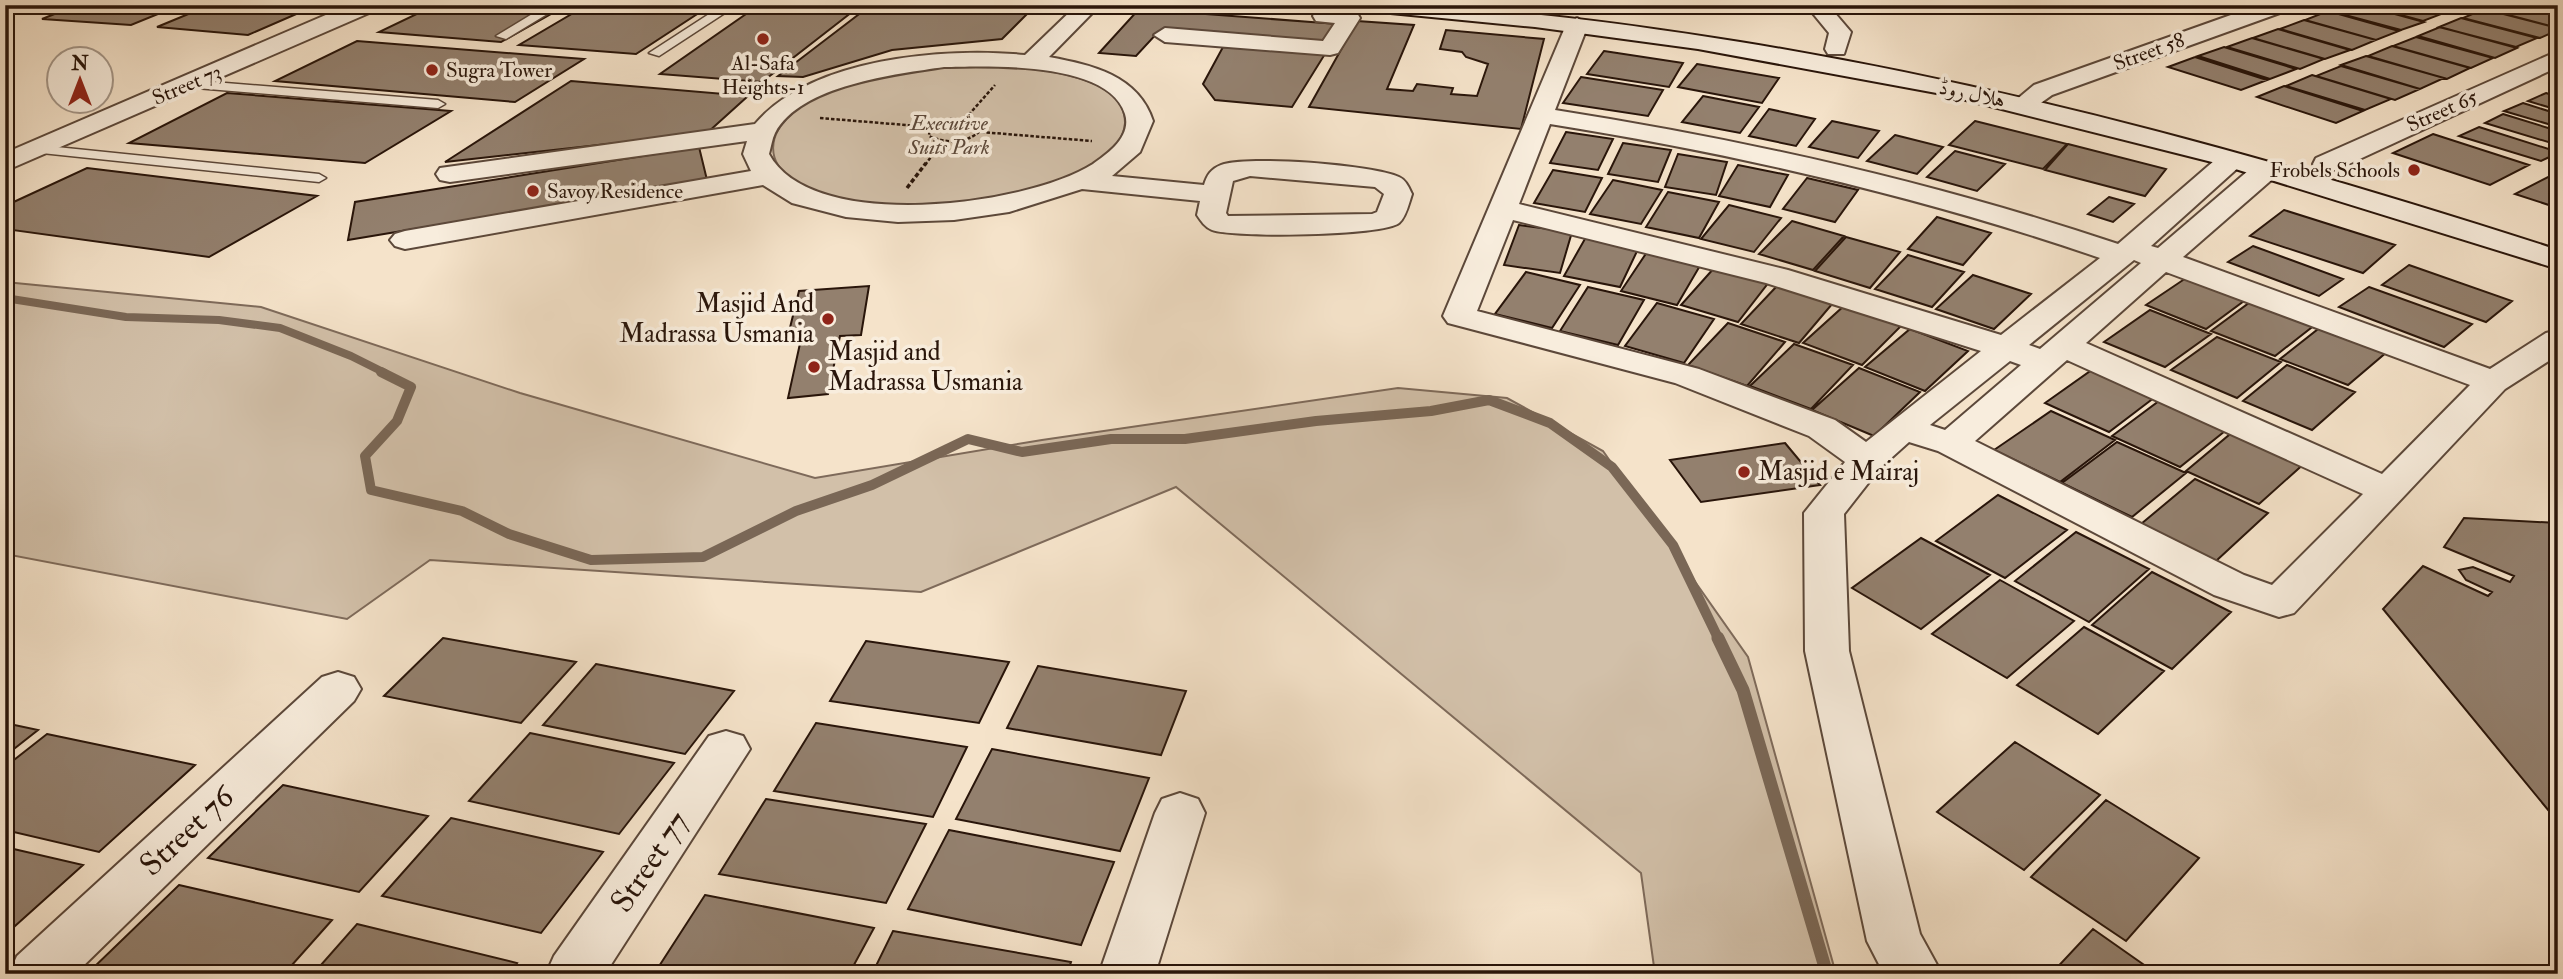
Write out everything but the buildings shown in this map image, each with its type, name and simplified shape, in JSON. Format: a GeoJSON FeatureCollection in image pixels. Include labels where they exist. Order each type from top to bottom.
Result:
{"type":"FeatureCollection","features":[{"type":"Feature","properties":{"kind":"street","name":"Street 73"},"geometry":{"type":"LineString","coordinates":[[5,163],[368,5]]}},
{"type":"Feature","properties":{"kind":"street"},"geometry":{"type":"LineString","coordinates":[[1014,55],[1090,5]]}},
{"type":"Feature","properties":{"kind":"street"},"geometry":{"type":"LineString","coordinates":[[1165,35],[1330,48],[1349,18],[1324,16],[1330,5]]}},
{"type":"Feature","properties":{"kind":"street","name":"ہلال روڈ"},"geometry":{"type":"LineString","coordinates":[[1370,5],[1577,25],[2033,97],[2558,260]]}},
{"type":"Feature","properties":{"kind":"street","name":"ہلال روڈ"},"geometry":{"type":"LineString","coordinates":[[1534,5],[1836,49],[2326,164],[2558,237]]}},
{"type":"Feature","properties":{"kind":"street"},"geometry":{"type":"LineString","coordinates":[[1816,5],[1840,32],[1836,49]]}},
{"type":"Feature","properties":{"kind":"street","name":"Street 58"},"geometry":{"type":"LineString","coordinates":[[2033,97],[2280,5]]}},
{"type":"Feature","properties":{"kind":"street"},"geometry":{"type":"LineString","coordinates":[[1577,25],[1459,316],[1687,376],[1822,428],[1867,460]]}},
{"type":"Feature","properties":{"kind":"street"},"geometry":{"type":"LineString","coordinates":[[1014,55],[1074,69],[1109,83],[1132,100],[1140,121],[1133,144],[1113,163],[1082,181],[1041,196],[992,207],[939,213],[887,213],[836,206],[795,194],[768,176],[756,154],[763,131],[777,114],[808,95],[848,79],[895,67],[1014,55]]}},
{"type":"Feature","properties":{"kind":"street","name":"Street 65"},"geometry":{"type":"LineString","coordinates":[[2326,164],[2558,58]]}},
{"type":"Feature","properties":{"kind":"street"},"geometry":{"type":"LineString","coordinates":[[1539,115],[1692,139],[1853,174],[1937,196],[2161,260],[2493,382]]}},
{"type":"Feature","properties":{"kind":"street"},"geometry":{"type":"LineString","coordinates":[[450,174],[763,131]]}},
{"type":"Feature","properties":{"kind":"street"},"geometry":{"type":"LineString","coordinates":[[1914,974],[1894,941],[1827,651],[1825,513],[1867,460],[2004,347],[2127,251],[2231,160]]}},
{"type":"Feature","properties":{"kind":"street"},"geometry":{"type":"LineString","coordinates":[[1250,169],[1378,179],[1393,184],[1398,194],[1389,217],[1377,223],[1238,226],[1219,223],[1211,215],[1215,194],[1220,177],[1231,171],[1250,169]]}},
{"type":"Feature","properties":{"kind":"street"},"geometry":{"type":"LineString","coordinates":[[1951,443],[2266,170]]}},
{"type":"Feature","properties":{"kind":"street"},"geometry":{"type":"LineString","coordinates":[[405,240],[768,176]]}},
{"type":"Feature","properties":{"kind":"street"},"geometry":{"type":"LineString","coordinates":[[1082,181],[1215,194]]}},
{"type":"Feature","properties":{"kind":"street"},"geometry":{"type":"LineString","coordinates":[[1503,209],[1660,243],[1800,281],[2004,347],[2054,354],[2389,491]]}},
{"type":"Feature","properties":{"kind":"street"},"geometry":{"type":"LineString","coordinates":[[1903,429],[1951,443],[2229,585],[2279,603],[2493,382],[2558,340]]}},
{"type":"Feature","properties":{"kind":"street","name":"Street 76"},"geometry":{"type":"LineString","coordinates":[[37,974],[338,689]]}},
{"type":"Feature","properties":{"kind":"street","name":"Street 77"},"geometry":{"type":"LineString","coordinates":[[574,974],[726,750]]}},
{"type":"Feature","properties":{"kind":"street"},"geometry":{"type":"LineString","coordinates":[[1127,974],[1180,813]]}},
{"type":"Feature","properties":{"kind":"lane"},"geometry":{"type":"LineString","coordinates":[[502,36],[556,5]]}},
{"type":"Feature","properties":{"kind":"lane"},"geometry":{"type":"LineString","coordinates":[[655,53],[731,5]]}},
{"type":"Feature","properties":{"kind":"lane"},"geometry":{"type":"LineString","coordinates":[[189,84],[438,104]]}},
{"type":"Feature","properties":{"kind":"lane"},"geometry":{"type":"LineString","coordinates":[[37,149],[318,178]]}},
{"type":"Feature","properties":{"kind":"path"},"geometry":{"type":"LineString","coordinates":[[965,119],[1014,55]]}},
{"type":"Feature","properties":{"kind":"path"},"geometry":{"type":"LineString","coordinates":[[820,111],[811,117],[930,127],[945,121],[965,119],[980,124],[981,132]]}},
{"type":"Feature","properties":{"kind":"path"},"geometry":{"type":"LineString","coordinates":[[930,127],[929,136],[943,141],[965,139],[981,132],[1098,141],[1088,150]]}},
{"type":"Feature","properties":{"kind":"path"},"geometry":{"type":"LineString","coordinates":[[887,213],[943,141]]}},
{"type":"Feature","properties":{"kind":"green space","name":"Executive Suits Park"},"geometry":{"type":"Polygon","coordinates":[[[947,65],[1020,68],[1079,78],[1103,88],[1119,103],[1125,123],[1122,135],[1105,156],[1059,181],[1021,194],[965,203],[892,205],[856,201],[823,194],[797,182],[778,165],[773,148],[778,130],[792,114],[810,101],[855,83],[947,65]]]}},
{"type":"Feature","properties":{"kind":"green space"},"geometry":{"type":"Polygon","coordinates":[[[5,282],[261,307],[520,393],[815,478],[1042,440],[1398,388],[1507,398],[1603,451],[1748,657],[1836,974],[1655,974],[1641,873],[1176,487],[921,592],[430,560],[347,619],[5,554],[5,282]]]}},
{"type":"Feature","properties":{"kind":"waterway"},"geometry":{"type":"LineString","coordinates":[[5,298],[126,317],[219,320],[280,328],[351,356],[385,373]]}},
{"type":"Feature","properties":{"kind":"waterway"},"geometry":{"type":"LineString","coordinates":[[381,372],[411,387],[397,421],[365,456],[371,490],[462,511],[509,534],[591,560],[703,557],[796,511],[872,485],[968,439],[1022,452],[1111,439],[1185,439],[1316,421],[1431,411],[1489,400],[1550,423],[1612,467],[1673,545],[1719,640]]}},
{"type":"Feature","properties":{"kind":"waterway"},"geometry":{"type":"LineString","coordinates":[[1718,638],[1743,690],[1827,974]]}},
{"type":"Feature","properties":{"kind":"place","name":"Al-Safa Heights-1"},"geometry":{"type":"Point","coordinates":[763,39]}},
{"type":"Feature","properties":{"kind":"place","name":"Sugra Tower"},"geometry":{"type":"Point","coordinates":[432,70]}},
{"type":"Feature","properties":{"kind":"place","name":"Frobels Schools"},"geometry":{"type":"Point","coordinates":[2414,170]}},
{"type":"Feature","properties":{"kind":"place","name":"Savoy Residence"},"geometry":{"type":"Point","coordinates":[533,191]}},
{"type":"Feature","properties":{"kind":"place","name":"Masjid And Madrassa Usmania"},"geometry":{"type":"Point","coordinates":[828,319]}},
{"type":"Feature","properties":{"kind":"place","name":"Masjid and Madrassa Usmania"},"geometry":{"type":"Point","coordinates":[814,367]}},
{"type":"Feature","properties":{"kind":"place","name":"Masjid e Mairaj"},"geometry":{"type":"Point","coordinates":[1744,472]}}]}
